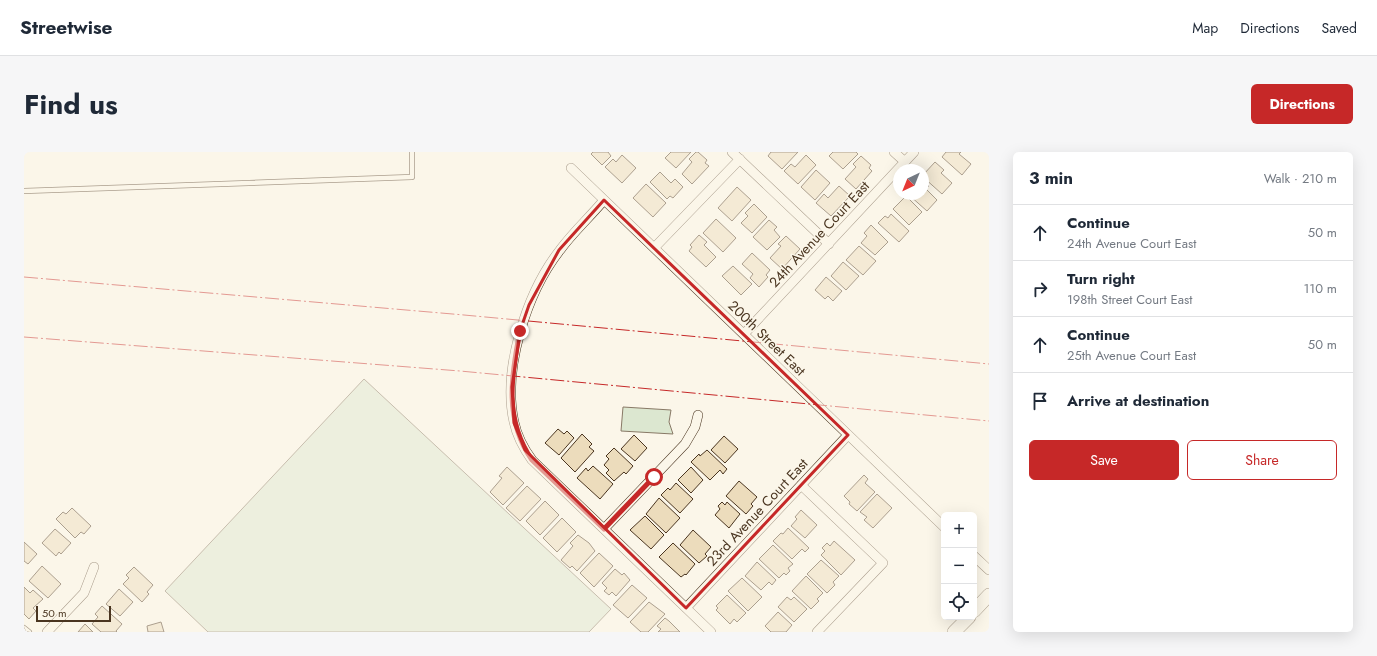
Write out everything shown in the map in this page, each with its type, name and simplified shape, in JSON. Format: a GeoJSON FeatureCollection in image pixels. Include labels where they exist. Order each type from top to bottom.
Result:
{"type":"FeatureCollection","features":[{"type":"Feature","properties":{"kind":"street"},"geometry":{"type":"LineString","coordinates":[[732,152],[828,244]]}},
{"type":"Feature","properties":{"kind":"street"},"geometry":{"type":"LineString","coordinates":[[894,152],[905,162]]}},
{"type":"Feature","properties":{"kind":"street","name":"24th Avenue Court East"},"geometry":{"type":"LineString","coordinates":[[744,334],[914,152]]}},
{"type":"Feature","properties":{"kind":"street"},"geometry":{"type":"LineString","coordinates":[[654,248],[740,159]]}},
{"type":"Feature","properties":{"kind":"street","name":"200th Street East"},"geometry":{"type":"LineString","coordinates":[[571,168],[941,524]]}},
{"type":"Feature","properties":{"kind":"street"},"geometry":{"type":"LineString","coordinates":[[604,200],[559,250],[529,305],[520,331],[514,361],[512,406],[514,423],[525,450],[532,460],[711,632]]}},
{"type":"Feature","properties":{"kind":"street"},"geometry":{"type":"LineString","coordinates":[[604,529],[685,444],[695,427],[698,415]]}},
{"type":"Feature","properties":{"kind":"street","name":"23rd Avenue Court East"},"geometry":{"type":"LineString","coordinates":[[686,608],[848,435]]}},
{"type":"Feature","properties":{"kind":"street"},"geometry":{"type":"LineString","coordinates":[[801,485],[883,563],[817,632]]}},
{"type":"Feature","properties":{"kind":"street"},"geometry":{"type":"LineString","coordinates":[[977,559],[989,570]]}},
{"type":"Feature","properties":{"kind":"street"},"geometry":{"type":"LineString","coordinates":[[47,632],[84,593],[94,567]]}},
{"type":"Feature","properties":{"kind":"street"},"geometry":{"type":"LineString","coordinates":[[977,608],[989,595]]}},
{"type":"Feature","properties":{"kind":"street"},"geometry":{"type":"LineString","coordinates":[[954,632],[966,620]]}},
{"type":"Feature","properties":{"kind":"lane"},"geometry":{"type":"LineString","coordinates":[[24,191],[412,176],[412,152]]}},
{"type":"Feature","properties":{"kind":"lane"},"geometry":{"type":"LineString","coordinates":[[24,628],[29,632]]}},
{"type":"Feature","properties":{"kind":"highlighted area"},"geometry":{"type":"Polygon","coordinates":[[[604,200],[848,435],[686,608],[525,450],[514,423],[512,387],[520,331],[529,305],[559,250],[604,200]]]}},
{"type":"Feature","properties":{"kind":"green space"},"geometry":{"type":"Polygon","coordinates":[[[364,379],[611,609],[589,632],[208,632],[165,591],[364,379]]]}},
{"type":"Feature","properties":{"kind":"green space"},"geometry":{"type":"Polygon","coordinates":[[[623,407],[671,410],[669,422],[673,434],[621,431],[623,407]]]}},
{"type":"Feature","properties":{"kind":"building"},"geometry":{"type":"Polygon","coordinates":[[[593,152],[608,152],[611,156],[602,165],[591,154],[593,152]]]}},
{"type":"Feature","properties":{"kind":"building"},"geometry":{"type":"Polygon","coordinates":[[[671,152],[691,152],[676,168],[665,158],[671,152]]]}},
{"type":"Feature","properties":{"kind":"building"},"geometry":{"type":"Polygon","coordinates":[[[696,152],[707,160],[705,163],[709,166],[692,184],[682,174],[692,162],[689,159],[696,152]]]}},
{"type":"Feature","properties":{"kind":"building"},"geometry":{"type":"Polygon","coordinates":[[[771,152],[798,152],[782,169],[768,156],[771,152]]]}},
{"type":"Feature","properties":{"kind":"building"},"geometry":{"type":"Polygon","coordinates":[[[833,152],[856,152],[858,154],[843,169],[829,156],[833,152]]]}},
{"type":"Feature","properties":{"kind":"building"},"geometry":{"type":"Polygon","coordinates":[[[946,152],[961,152],[959,154],[971,164],[962,175],[942,157],[946,152]]]}},
{"type":"Feature","properties":{"kind":"building"},"geometry":{"type":"Polygon","coordinates":[[[622,155],[636,168],[622,183],[605,167],[613,159],[616,162],[622,155]]]}},
{"type":"Feature","properties":{"kind":"building"},"geometry":{"type":"Polygon","coordinates":[[[806,155],[816,165],[798,184],[784,171],[791,164],[795,167],[806,155]]]}},
{"type":"Feature","properties":{"kind":"building"},"geometry":{"type":"Polygon","coordinates":[[[861,156],[871,165],[869,168],[872,171],[856,189],[845,179],[856,167],[853,164],[861,156]]]}},
{"type":"Feature","properties":{"kind":"building"},"geometry":{"type":"Polygon","coordinates":[[[935,162],[944,170],[941,173],[952,183],[942,194],[929,182],[929,168],[935,162]]]}},
{"type":"Feature","properties":{"kind":"building"},"geometry":{"type":"Polygon","coordinates":[[[816,170],[830,183],[815,200],[801,187],[816,170]]]}},
{"type":"Feature","properties":{"kind":"building"},"geometry":{"type":"Polygon","coordinates":[[[660,172],[671,183],[675,179],[683,187],[673,198],[670,196],[667,199],[650,182],[660,172]]]}},
{"type":"Feature","properties":{"kind":"building"},"geometry":{"type":"Polygon","coordinates":[[[646,184],[666,203],[653,217],[633,198],[646,184]]]}},
{"type":"Feature","properties":{"kind":"building"},"geometry":{"type":"Polygon","coordinates":[[[839,186],[850,196],[831,216],[816,203],[824,194],[828,198],[839,186]]]}},
{"type":"Feature","properties":{"kind":"building"},"geometry":{"type":"Polygon","coordinates":[[[737,187],[751,200],[732,221],[718,208],[737,187]]]}},
{"type":"Feature","properties":{"kind":"building"},"geometry":{"type":"Polygon","coordinates":[[[929,192],[937,200],[927,211],[915,200],[929,200],[929,192]]]}},
{"type":"Feature","properties":{"kind":"building"},"geometry":{"type":"Polygon","coordinates":[[[902,200],[910,200],[922,212],[909,225],[893,209],[902,200]]]}},
{"type":"Feature","properties":{"kind":"building"},"geometry":{"type":"Polygon","coordinates":[[[754,204],[767,217],[752,233],[741,223],[748,216],[745,213],[754,204]]]}},
{"type":"Feature","properties":{"kind":"building"},"geometry":{"type":"Polygon","coordinates":[[[891,214],[909,231],[899,242],[878,223],[885,216],[888,218],[891,214]]]}},
{"type":"Feature","properties":{"kind":"building"},"geometry":{"type":"Polygon","coordinates":[[[716,219],[736,238],[723,252],[703,233],[716,219]]]}},
{"type":"Feature","properties":{"kind":"building"},"geometry":{"type":"Polygon","coordinates":[[[769,220],[777,227],[774,230],[780,237],[767,250],[753,237],[769,220]]]}},
{"type":"Feature","properties":{"kind":"building"},"geometry":{"type":"Polygon","coordinates":[[[871,225],[888,242],[875,255],[861,243],[867,236],[864,233],[871,225]]]}},
{"type":"Feature","properties":{"kind":"building"},"geometry":{"type":"Polygon","coordinates":[[[699,235],[707,242],[704,245],[716,257],[706,267],[689,251],[692,247],[690,245],[699,235]]]}},
{"type":"Feature","properties":{"kind":"building"},"geometry":{"type":"Polygon","coordinates":[[[786,236],[800,249],[782,269],[770,258],[781,246],[778,244],[786,236]]]}},
{"type":"Feature","properties":{"kind":"building"},"geometry":{"type":"Polygon","coordinates":[[[859,246],[876,261],[863,275],[846,260],[859,246]]]}},
{"type":"Feature","properties":{"kind":"building"},"geometry":{"type":"Polygon","coordinates":[[[752,253],[770,270],[766,275],[768,277],[759,287],[750,278],[753,274],[742,264],[752,253]]]}},
{"type":"Feature","properties":{"kind":"building"},"geometry":{"type":"Polygon","coordinates":[[[843,262],[859,276],[846,290],[831,276],[843,262]]]}},
{"type":"Feature","properties":{"kind":"building"},"geometry":{"type":"Polygon","coordinates":[[[733,266],[752,284],[741,295],[722,276],[733,266]]]}},
{"type":"Feature","properties":{"kind":"building"},"geometry":{"type":"Polygon","coordinates":[[[826,277],[842,291],[833,301],[828,296],[825,299],[815,290],[826,277]]]}},
{"type":"Feature","properties":{"kind":"building"},"geometry":{"type":"Polygon","coordinates":[[[558,429],[564,434],[567,431],[574,438],[559,455],[545,443],[558,429]]]}},
{"type":"Feature","properties":{"kind":"building"},"geometry":{"type":"Polygon","coordinates":[[[582,434],[592,444],[589,447],[594,451],[575,472],[561,458],[582,434]]]}},
{"type":"Feature","properties":{"kind":"building"},"geometry":{"type":"Polygon","coordinates":[[[634,435],[647,448],[635,461],[621,449],[634,435]]]}},
{"type":"Feature","properties":{"kind":"building"},"geometry":{"type":"Polygon","coordinates":[[[724,436],[738,449],[725,463],[711,450],[724,436]]]}},
{"type":"Feature","properties":{"kind":"building"},"geometry":{"type":"Polygon","coordinates":[[[614,448],[633,466],[626,474],[624,472],[614,481],[606,473],[609,470],[604,465],[609,459],[606,456],[614,448]]]}},
{"type":"Feature","properties":{"kind":"building"},"geometry":{"type":"Polygon","coordinates":[[[707,450],[727,469],[723,474],[720,470],[710,480],[691,462],[699,454],[700,456],[707,450]]]}},
{"type":"Feature","properties":{"kind":"building"},"geometry":{"type":"Polygon","coordinates":[[[593,466],[613,484],[600,499],[577,478],[586,468],[588,471],[593,466]]]}},
{"type":"Feature","properties":{"kind":"building"},"geometry":{"type":"Polygon","coordinates":[[[507,467],[524,483],[503,505],[490,492],[502,478],[499,476],[507,467]]]}},
{"type":"Feature","properties":{"kind":"building"},"geometry":{"type":"Polygon","coordinates":[[[691,467],[703,480],[691,493],[678,480],[691,467]]]}},
{"type":"Feature","properties":{"kind":"building"},"geometry":{"type":"Polygon","coordinates":[[[864,475],[868,479],[865,483],[875,492],[857,511],[849,504],[850,502],[844,496],[864,475]]]}},
{"type":"Feature","properties":{"kind":"building"},"geometry":{"type":"Polygon","coordinates":[[[739,481],[757,497],[751,504],[753,506],[746,514],[726,496],[739,481]]]}},
{"type":"Feature","properties":{"kind":"building"},"geometry":{"type":"Polygon","coordinates":[[[676,483],[693,499],[680,513],[661,495],[668,488],[670,490],[676,483]]]}},
{"type":"Feature","properties":{"kind":"building"},"geometry":{"type":"Polygon","coordinates":[[[527,486],[541,499],[520,521],[506,508],[527,486]]]}},
{"type":"Feature","properties":{"kind":"building"},"geometry":{"type":"Polygon","coordinates":[[[877,494],[892,508],[873,528],[864,520],[867,517],[860,512],[877,494]]]}},
{"type":"Feature","properties":{"kind":"building"},"geometry":{"type":"Polygon","coordinates":[[[659,498],[680,518],[666,533],[646,514],[659,498]]]}},
{"type":"Feature","properties":{"kind":"building"},"geometry":{"type":"Polygon","coordinates":[[[545,501],[559,515],[540,535],[526,521],[545,501]]]}},
{"type":"Feature","properties":{"kind":"building"},"geometry":{"type":"Polygon","coordinates":[[[722,502],[725,505],[727,502],[740,514],[729,528],[715,515],[720,509],[718,506],[722,502]]]}},
{"type":"Feature","properties":{"kind":"building"},"geometry":{"type":"Polygon","coordinates":[[[72,508],[91,526],[84,534],[81,532],[75,538],[56,519],[63,512],[66,514],[72,508]]]}},
{"type":"Feature","properties":{"kind":"building"},"geometry":{"type":"Polygon","coordinates":[[[801,510],[817,525],[805,538],[791,526],[797,519],[795,517],[801,510]]]}},
{"type":"Feature","properties":{"kind":"building"},"geometry":{"type":"Polygon","coordinates":[[[645,516],[664,535],[651,549],[630,530],[645,516]]]}},
{"type":"Feature","properties":{"kind":"building"},"geometry":{"type":"Polygon","coordinates":[[[562,518],[576,532],[557,552],[543,538],[562,518]]]}},
{"type":"Feature","properties":{"kind":"building"},"geometry":{"type":"Polygon","coordinates":[[[788,528],[809,548],[805,552],[802,549],[792,559],[773,541],[781,533],[783,534],[788,528]]]}},
{"type":"Feature","properties":{"kind":"building"},"geometry":{"type":"Polygon","coordinates":[[[55,529],[71,543],[61,554],[59,552],[56,556],[42,543],[55,529]]]}},
{"type":"Feature","properties":{"kind":"building"},"geometry":{"type":"Polygon","coordinates":[[[693,530],[711,547],[705,554],[707,556],[699,563],[680,545],[693,530]]]}},
{"type":"Feature","properties":{"kind":"building"},"geometry":{"type":"Polygon","coordinates":[[[578,535],[589,543],[595,551],[577,571],[572,566],[570,568],[561,560],[573,546],[570,543],[578,535]]]}},
{"type":"Feature","properties":{"kind":"building"},"geometry":{"type":"Polygon","coordinates":[[[834,541],[855,560],[841,575],[821,555],[825,551],[822,548],[827,543],[830,546],[834,541]]]}},
{"type":"Feature","properties":{"kind":"building"},"geometry":{"type":"Polygon","coordinates":[[[24,542],[37,554],[28,564],[24,561],[24,542]]]}},
{"type":"Feature","properties":{"kind":"building"},"geometry":{"type":"Polygon","coordinates":[[[673,543],[695,564],[686,575],[685,574],[681,577],[659,557],[673,543]]]}},
{"type":"Feature","properties":{"kind":"building"},"geometry":{"type":"Polygon","coordinates":[[[773,545],[793,564],[788,568],[790,571],[786,575],[784,573],[779,578],[759,559],[773,545]]]}},
{"type":"Feature","properties":{"kind":"building"},"geometry":{"type":"Polygon","coordinates":[[[599,553],[613,566],[594,587],[580,573],[599,553]]]}},
{"type":"Feature","properties":{"kind":"building"},"geometry":{"type":"Polygon","coordinates":[[[821,560],[839,576],[833,582],[835,585],[827,593],[807,574],[821,560]]]}},
{"type":"Feature","properties":{"kind":"building"},"geometry":{"type":"Polygon","coordinates":[[[757,562],[776,580],[772,585],[769,582],[761,590],[745,576],[757,562]]]}},
{"type":"Feature","properties":{"kind":"building"},"geometry":{"type":"Polygon","coordinates":[[[42,566],[61,584],[48,598],[29,581],[42,566]]]}},
{"type":"Feature","properties":{"kind":"building"},"geometry":{"type":"Polygon","coordinates":[[[134,567],[153,585],[147,592],[149,594],[142,602],[123,584],[129,578],[126,575],[134,567]]]}},
{"type":"Feature","properties":{"kind":"building"},"geometry":{"type":"Polygon","coordinates":[[[615,569],[622,575],[624,573],[630,580],[616,596],[612,592],[609,595],[604,591],[607,588],[602,583],[615,569]]]}},
{"type":"Feature","properties":{"kind":"building"},"geometry":{"type":"Polygon","coordinates":[[[806,576],[823,593],[817,599],[819,601],[811,609],[792,591],[806,576]]]}},
{"type":"Feature","properties":{"kind":"building"},"geometry":{"type":"Polygon","coordinates":[[[742,578],[762,597],[748,611],[728,591],[742,578]]]}},
{"type":"Feature","properties":{"kind":"building"},"geometry":{"type":"Polygon","coordinates":[[[632,585],[647,598],[628,618],[613,605],[632,585]]]}},
{"type":"Feature","properties":{"kind":"building"},"geometry":{"type":"Polygon","coordinates":[[[24,587],[30,593],[33,590],[43,599],[33,608],[36,611],[29,619],[24,614],[24,587]]]}},
{"type":"Feature","properties":{"kind":"building"},"geometry":{"type":"Polygon","coordinates":[[[119,589],[133,602],[120,616],[106,604],[119,589]]]}},
{"type":"Feature","properties":{"kind":"building"},"geometry":{"type":"Polygon","coordinates":[[[727,595],[746,613],[737,622],[734,619],[730,624],[716,610],[718,608],[716,606],[727,595]]]}},
{"type":"Feature","properties":{"kind":"building"},"geometry":{"type":"Polygon","coordinates":[[[787,597],[791,600],[794,597],[807,609],[794,622],[778,607],[787,597]]]}},
{"type":"Feature","properties":{"kind":"building"},"geometry":{"type":"Polygon","coordinates":[[[649,602],[665,614],[648,632],[641,632],[630,622],[649,602]]]}},
{"type":"Feature","properties":{"kind":"building"},"geometry":{"type":"Polygon","coordinates":[[[102,606],[122,624],[116,631],[117,632],[101,632],[92,624],[98,617],[95,614],[102,606]]]}},
{"type":"Feature","properties":{"kind":"building"},"geometry":{"type":"Polygon","coordinates":[[[778,612],[792,625],[786,632],[771,632],[765,626],[778,612]]]}},
{"type":"Feature","properties":{"kind":"building"},"geometry":{"type":"Polygon","coordinates":[[[665,618],[680,632],[658,632],[661,629],[657,626],[665,618]]]}},
{"type":"Feature","properties":{"kind":"building"},"geometry":{"type":"Polygon","coordinates":[[[161,622],[164,632],[148,632],[147,626],[161,622]]]}},
{"type":"Feature","properties":{"kind":"building"},"geometry":{"type":"Polygon","coordinates":[[[85,624],[93,632],[78,632],[85,624]]]}},
{"type":"Feature","properties":{"kind":"power"},"geometry":{"type":"LineString","coordinates":[[24,277],[464,315],[989,364]]}},
{"type":"Feature","properties":{"kind":"power"},"geometry":{"type":"LineString","coordinates":[[24,337],[460,371],[989,421]]}},
{"type":"Feature","properties":{"kind":"route"},"geometry":{"type":"LineString","coordinates":[[520,331],[514,361],[512,406],[514,423],[525,450],[532,460],[604,529],[654,477]]}}]}
